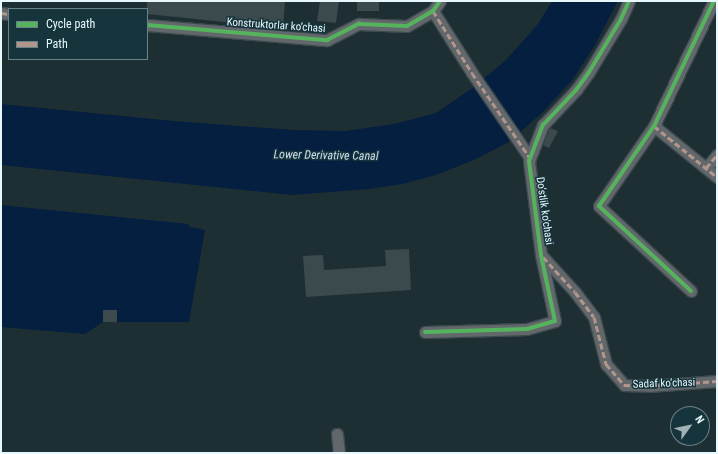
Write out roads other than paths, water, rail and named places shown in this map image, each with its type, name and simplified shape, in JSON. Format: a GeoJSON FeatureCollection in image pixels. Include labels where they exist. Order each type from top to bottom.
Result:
{"type":"FeatureCollection","features":[{"type":"Feature","properties":{"kind":"street","name":"Konstruktorlar ko‘chasi"},"geometry":{"type":"LineString","coordinates":[[148,25],[327,40],[359,24],[407,26],[433,11],[440,1]]}},
{"type":"Feature","properties":{"kind":"street","name":"Do‘stlik ko‘chasi"},"geometry":{"type":"LineString","coordinates":[[425,332],[527,329],[555,321],[541,255],[529,162],[543,125],[576,90],[589,72],[621,19],[629,1]]}},
{"type":"Feature","properties":{"kind":"street"},"geometry":{"type":"LineString","coordinates":[[691,291],[599,206],[654,126],[714,1]]}},
{"type":"Feature","properties":{"kind":"street"},"geometry":{"type":"LineString","coordinates":[[433,11],[472,73],[530,158]]}},
{"type":"Feature","properties":{"kind":"street"},"geometry":{"type":"LineString","coordinates":[[654,126],[717,177]]}},
{"type":"Feature","properties":{"kind":"street"},"geometry":{"type":"LineString","coordinates":[[706,168],[717,155]]}},
{"type":"Feature","properties":{"kind":"street","name":"Sadaf ko‘chasi"},"geometry":{"type":"LineString","coordinates":[[541,255],[575,292],[594,318],[606,364],[624,385],[649,386],[717,381]]}},
{"type":"Feature","properties":{"kind":"street"},"geometry":{"type":"LineString","coordinates":[[337,434],[339,453]]}},
{"type":"Feature","properties":{"kind":"water","name":"Lower Derivative Canal"},"geometry":{"type":"Polygon","coordinates":[[[552,1],[618,1],[595,45],[573,79],[544,111],[509,142],[474,160],[436,175],[403,184],[369,189],[292,195],[1,165],[1,104],[174,121],[294,130],[345,131],[394,124],[436,113],[471,89],[506,60],[538,24],[552,1]]]}},
{"type":"Feature","properties":{"kind":"water"},"geometry":{"type":"Polygon","coordinates":[[[1,205],[188,224],[190,227],[205,230],[189,322],[117,322],[117,310],[103,310],[103,322],[85,334],[1,327],[1,205]]]}}]}
